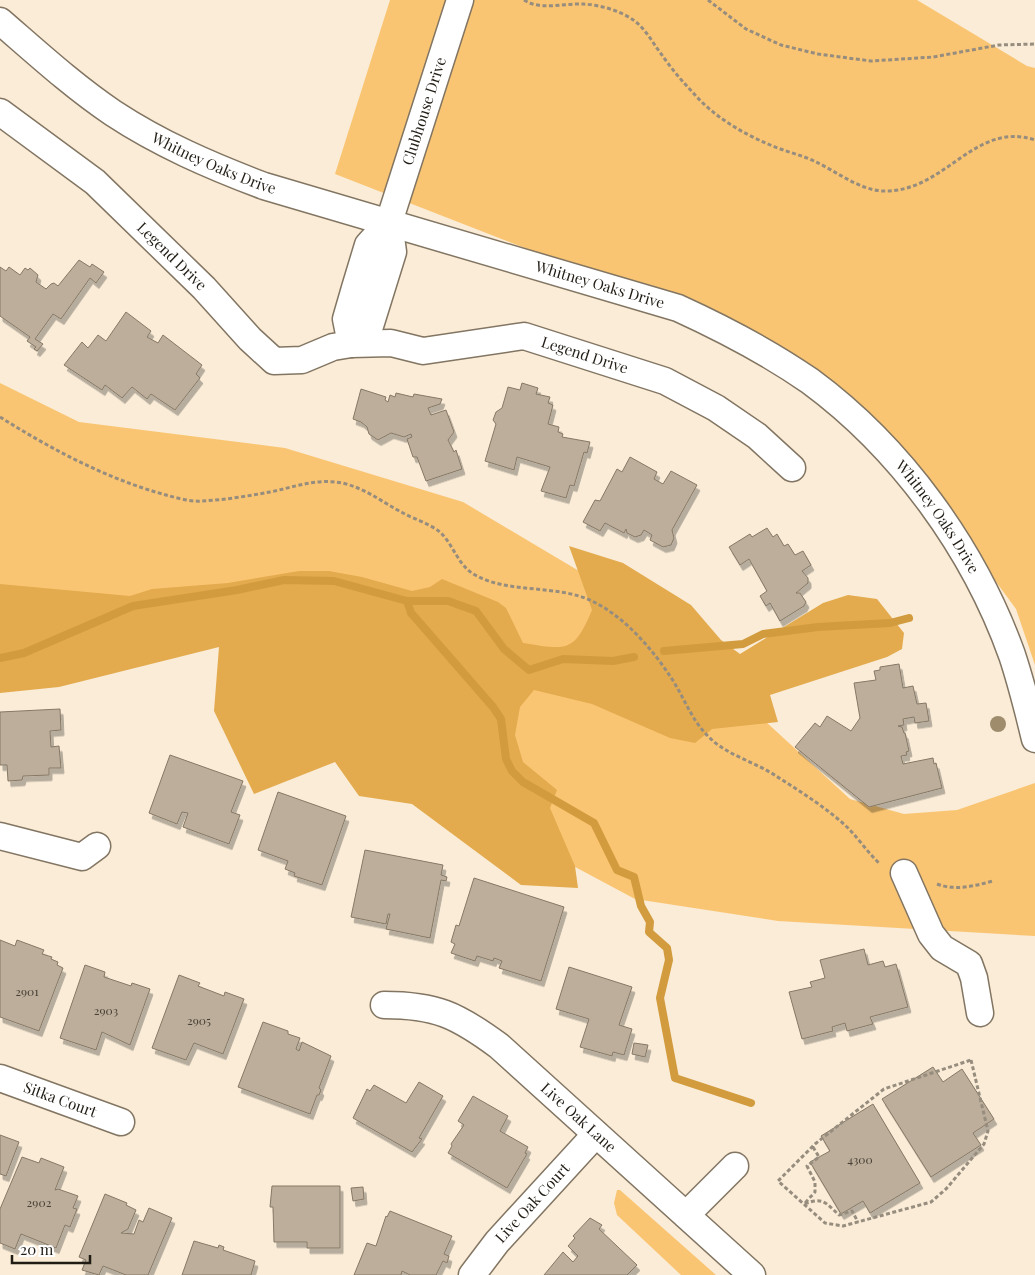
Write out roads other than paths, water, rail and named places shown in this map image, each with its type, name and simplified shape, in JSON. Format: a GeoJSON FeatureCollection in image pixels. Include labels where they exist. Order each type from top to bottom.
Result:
{"type":"FeatureCollection","features":[{"type":"Feature","properties":{"kind":"street","name":"Clubhouse Drive"},"geometry":{"type":"LineString","coordinates":[[389,222],[460,0]]}},
{"type":"Feature","properties":{"kind":"street","name":"Whitney Oaks Drive"},"geometry":{"type":"LineString","coordinates":[[0,21],[60,73],[112,112],[160,141],[212,166],[264,186],[678,308],[721,327],[764,351],[810,382],[887,450],[920,490],[954,538],[977,578],[1000,626],[1024,695],[1035,739]]}},
{"type":"Feature","properties":{"kind":"street","name":"Legend Drive"},"geometry":{"type":"LineString","coordinates":[[0,112],[94,182],[204,288],[250,339],[274,361],[302,360],[333,347],[351,344],[392,343],[423,351],[524,336],[665,381],[716,408],[748,430],[792,468]]}},
{"type":"Feature","properties":{"kind":"street"},"geometry":{"type":"LineString","coordinates":[[351,344],[346,319],[368,245],[389,222]]}},
{"type":"Feature","properties":{"kind":"street"},"geometry":{"type":"LineString","coordinates":[[351,344],[370,326],[380,295],[393,252],[389,222]]}},
{"type":"Feature","properties":{"kind":"street"},"geometry":{"type":"LineString","coordinates":[[355,288],[380,295]]}},
{"type":"Feature","properties":{"kind":"street"},"geometry":{"type":"LineString","coordinates":[[0,836],[82,856],[97,846]]}},
{"type":"Feature","properties":{"kind":"street"},"geometry":{"type":"LineString","coordinates":[[904,873],[931,934],[942,948],[969,964],[974,978],[980,1013]]}},
{"type":"Feature","properties":{"kind":"street","name":"Live Oak Lane"},"geometry":{"type":"LineString","coordinates":[[384,1005],[413,1005],[440,1010],[469,1024],[499,1046],[752,1275]]}},
{"type":"Feature","properties":{"kind":"street","name":"Sitka Court"},"geometry":{"type":"LineString","coordinates":[[0,1078],[121,1122]]}},
{"type":"Feature","properties":{"kind":"street","name":"Live Oak Court"},"geometry":{"type":"LineString","coordinates":[[472,1275],[497,1242],[596,1134]]}},
{"type":"Feature","properties":{"kind":"street"},"geometry":{"type":"LineString","coordinates":[[686,1215],[735,1166]]}},
{"type":"Feature","properties":{"kind":"waterway"},"geometry":{"type":"LineString","coordinates":[[0,658],[24,653],[133,606],[237,590],[284,580],[334,581],[407,601],[411,613],[493,707],[501,719],[506,759],[512,771],[523,782],[594,823],[617,870],[634,877],[641,906],[650,922],[649,932],[667,948],[669,960],[660,998],[675,1078],[751,1103]]}},
{"type":"Feature","properties":{"kind":"waterway"},"geometry":{"type":"LineString","coordinates":[[407,601],[448,601],[476,611],[504,649],[529,670],[563,659],[613,661],[634,657]]}},
{"type":"Feature","properties":{"kind":"waterway"},"geometry":{"type":"LineString","coordinates":[[664,651],[743,644],[763,634],[818,627],[890,623],[909,618]]}}]}
